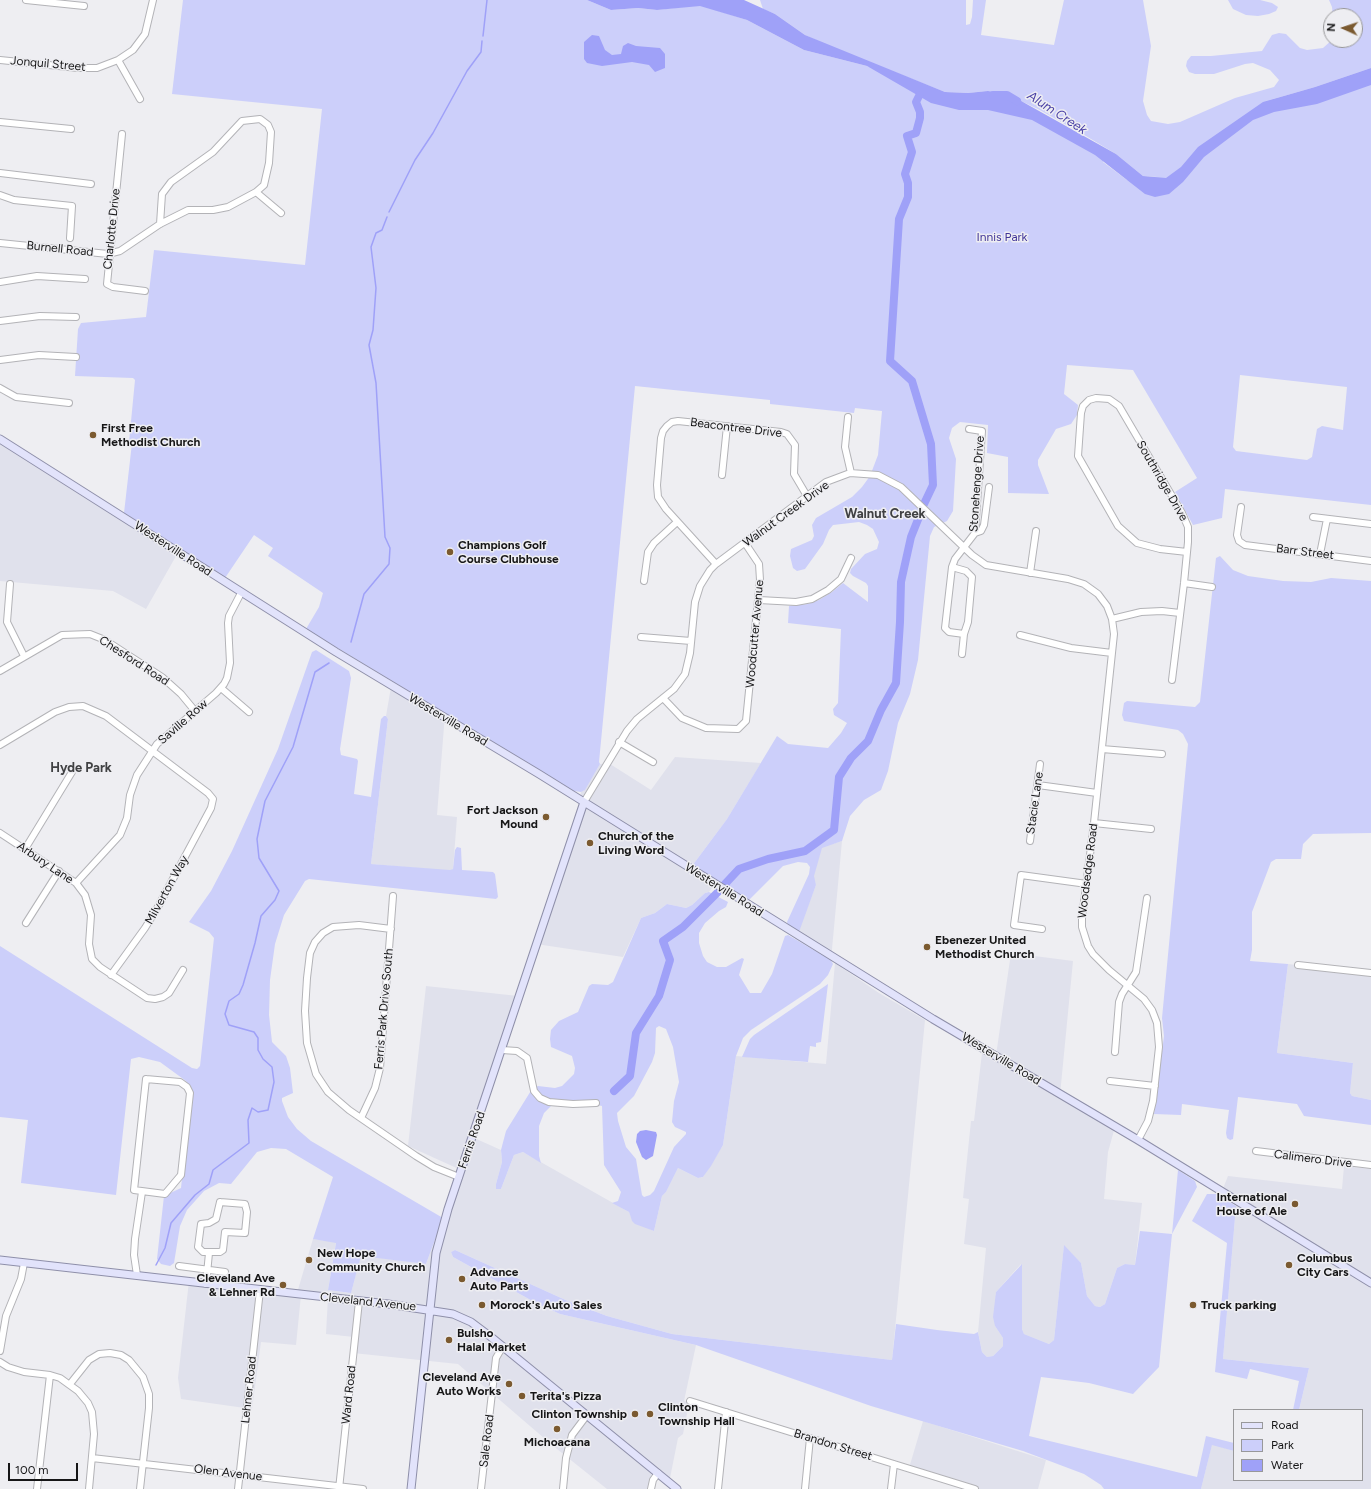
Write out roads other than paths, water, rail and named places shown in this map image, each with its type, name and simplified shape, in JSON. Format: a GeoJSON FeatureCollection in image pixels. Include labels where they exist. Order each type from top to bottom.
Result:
{"type":"FeatureCollection","features":[{"type":"Feature","properties":{"kind":"main road","name":"Westerville Road"},"geometry":{"type":"LineString","coordinates":[[0,439],[241,593],[584,802],[891,993],[1138,1140],[1371,1283]]}},
{"type":"Feature","properties":{"kind":"main road","name":"Ferris Road"},"geometry":{"type":"LineString","coordinates":[[411,1489],[426,1359],[429,1309],[436,1253],[459,1177],[584,802]]}},
{"type":"Feature","properties":{"kind":"main road","name":"Cleveland Avenue"},"geometry":{"type":"LineString","coordinates":[[0,1260],[429,1309],[453,1314],[464,1318],[503,1346],[677,1489]]}},
{"type":"Feature","properties":{"kind":"street"},"geometry":{"type":"LineString","coordinates":[[26,0],[84,6]]}},
{"type":"Feature","properties":{"kind":"street","name":"Jonquil Street"},"geometry":{"type":"LineString","coordinates":[[0,60],[78,68],[97,68],[118,60],[133,50],[145,34],[153,0]]}},
{"type":"Feature","properties":{"kind":"street"},"geometry":{"type":"LineString","coordinates":[[118,60],[140,100]]}},
{"type":"Feature","properties":{"kind":"street"},"geometry":{"type":"LineString","coordinates":[[160,224],[162,194],[171,182],[213,152],[242,121],[260,119],[268,125],[271,132],[267,176],[264,185],[256,192],[281,213]]}},
{"type":"Feature","properties":{"kind":"street"},"geometry":{"type":"LineString","coordinates":[[0,122],[71,129]]}},
{"type":"Feature","properties":{"kind":"street","name":"Charlotte Drive"},"geometry":{"type":"LineString","coordinates":[[122,134],[108,254],[107,284],[113,287],[145,291]]}},
{"type":"Feature","properties":{"kind":"street"},"geometry":{"type":"LineString","coordinates":[[0,173],[90,184]]}},
{"type":"Feature","properties":{"kind":"street","name":"Burnell Road"},"geometry":{"type":"LineString","coordinates":[[0,242],[108,254],[120,251],[160,224],[188,210],[213,210],[228,207],[256,192]]}},
{"type":"Feature","properties":{"kind":"street"},"geometry":{"type":"LineString","coordinates":[[0,195],[14,200],[72,206],[70,238]]}},
{"type":"Feature","properties":{"kind":"street"},"geometry":{"type":"LineString","coordinates":[[0,282],[36,276],[85,279]]}},
{"type":"Feature","properties":{"kind":"street"},"geometry":{"type":"LineString","coordinates":[[0,321],[40,316],[76,317]]}},
{"type":"Feature","properties":{"kind":"street"},"geometry":{"type":"LineString","coordinates":[[0,360],[39,355],[76,357]]}},
{"type":"Feature","properties":{"kind":"street"},"geometry":{"type":"LineString","coordinates":[[0,388],[16,397],[69,403]]}},
{"type":"Feature","properties":{"kind":"street","name":"Southridge Drive"},"geometry":{"type":"LineString","coordinates":[[1172,680],[1184,583],[1187,552],[1188,527],[1182,513],[1119,406],[1109,399],[1096,398],[1089,400],[1083,406],[1081,413],[1078,456],[1081,464],[1118,526],[1137,543],[1160,549],[1187,552]]}},
{"type":"Feature","properties":{"kind":"street"},"geometry":{"type":"LineString","coordinates":[[848,417],[845,447],[851,473]]}},
{"type":"Feature","properties":{"kind":"street","name":"Beacontree Drive"},"geometry":{"type":"LineString","coordinates":[[677,522],[658,497],[657,485],[661,438],[663,431],[672,422],[678,421],[727,426],[787,434],[795,445],[794,474],[807,496]]}},
{"type":"Feature","properties":{"kind":"street"},"geometry":{"type":"LineString","coordinates":[[722,475],[727,426]]}},
{"type":"Feature","properties":{"kind":"street","name":"Stonehenge Drive"},"geometry":{"type":"LineString","coordinates":[[964,634],[945,630],[952,567],[955,558],[975,533],[982,431],[969,429]]}},
{"type":"Feature","properties":{"kind":"street","name":"Walnut Creek Drive"},"geometry":{"type":"LineString","coordinates":[[584,802],[619,742],[637,719],[674,689],[685,674],[690,653],[695,602],[698,591],[707,575],[716,564],[826,482],[851,473],[878,475],[901,487],[964,548],[986,565],[1068,579],[1084,584],[1098,594],[1107,606],[1112,619]]}},
{"type":"Feature","properties":{"kind":"street"},"geometry":{"type":"LineString","coordinates":[[975,533],[981,531],[984,525],[989,487]]}},
{"type":"Feature","properties":{"kind":"street","name":"Barr Street"},"geometry":{"type":"LineString","coordinates":[[1241,507],[1238,535],[1239,541],[1245,545],[1371,561]]}},
{"type":"Feature","properties":{"kind":"street"},"geometry":{"type":"LineString","coordinates":[[1313,517],[1371,524]]}},
{"type":"Feature","properties":{"kind":"street"},"geometry":{"type":"LineString","coordinates":[[1320,554],[1327,519]]}},
{"type":"Feature","properties":{"kind":"street"},"geometry":{"type":"LineString","coordinates":[[644,581],[648,552],[654,543],[677,522],[716,564]]}},
{"type":"Feature","properties":{"kind":"street"},"geometry":{"type":"LineString","coordinates":[[1030,573],[1036,531]]}},
{"type":"Feature","properties":{"kind":"street","name":"Woodcutter Avenue"},"geometry":{"type":"LineString","coordinates":[[663,698],[682,718],[706,728],[740,728],[747,717],[760,580],[759,564],[745,543]]}},
{"type":"Feature","properties":{"kind":"street"},"geometry":{"type":"LineString","coordinates":[[758,600],[796,602],[812,599],[828,590],[841,578],[851,558]]}},
{"type":"Feature","properties":{"kind":"street"},"geometry":{"type":"LineString","coordinates":[[952,567],[966,571],[972,577],[968,622],[964,634],[962,654]]}},
{"type":"Feature","properties":{"kind":"street"},"geometry":{"type":"LineString","coordinates":[[1184,583],[1212,587]]}},
{"type":"Feature","properties":{"kind":"street"},"geometry":{"type":"LineString","coordinates":[[10,584],[7,622],[24,656]]}},
{"type":"Feature","properties":{"kind":"street","name":"Saville Row"},"geometry":{"type":"LineString","coordinates":[[76,883],[120,835],[127,818],[130,795],[137,775],[153,750],[163,738],[221,688],[227,678],[229,671],[229,616],[241,593]]}},
{"type":"Feature","properties":{"kind":"street"},"geometry":{"type":"LineString","coordinates":[[1112,619],[1141,612],[1162,611],[1180,613]]}},
{"type":"Feature","properties":{"kind":"street","name":"Woodsedge Road"},"geometry":{"type":"LineString","coordinates":[[1112,619],[1114,634],[1082,927],[1088,946],[1109,970],[1144,999],[1152,1010],[1157,1023],[1159,1047],[1155,1086],[1148,1121],[1138,1140]]}},
{"type":"Feature","properties":{"kind":"street","name":"Chesford Road"},"geometry":{"type":"LineString","coordinates":[[0,671],[62,634],[90,634],[105,640],[162,677],[181,694],[195,711]]}},
{"type":"Feature","properties":{"kind":"street"},"geometry":{"type":"LineString","coordinates":[[1020,635],[1071,648],[1112,653]]}},
{"type":"Feature","properties":{"kind":"street"},"geometry":{"type":"LineString","coordinates":[[642,637],[691,641]]}},
{"type":"Feature","properties":{"kind":"street"},"geometry":{"type":"LineString","coordinates":[[221,688],[250,712]]}},
{"type":"Feature","properties":{"kind":"street"},"geometry":{"type":"LineString","coordinates":[[0,745],[55,712],[69,707],[83,706],[106,716],[153,750]]}},
{"type":"Feature","properties":{"kind":"street"},"geometry":{"type":"LineString","coordinates":[[619,742],[653,762]]}},
{"type":"Feature","properties":{"kind":"street"},"geometry":{"type":"LineString","coordinates":[[1102,748],[1162,754]]}},
{"type":"Feature","properties":{"kind":"street","name":"Milverton Way"},"geometry":{"type":"LineString","coordinates":[[111,975],[159,906],[211,808],[213,799],[208,793],[153,750]]}},
{"type":"Feature","properties":{"kind":"street","name":"Stacie Lane"},"geometry":{"type":"LineString","coordinates":[[1030,841],[1040,764]]}},
{"type":"Feature","properties":{"kind":"street"},"geometry":{"type":"LineString","coordinates":[[25,849],[72,772]]}},
{"type":"Feature","properties":{"kind":"street"},"geometry":{"type":"LineString","coordinates":[[1038,785],[1097,793]]}},
{"type":"Feature","properties":{"kind":"street"},"geometry":{"type":"LineString","coordinates":[[1094,823],[1151,829]]}},
{"type":"Feature","properties":{"kind":"street","name":"Arbury Lane"},"geometry":{"type":"LineString","coordinates":[[0,833],[76,883],[85,895],[91,915],[89,944],[92,959],[111,975],[147,998],[159,998],[169,992],[183,970]]}},
{"type":"Feature","properties":{"kind":"street"},"geometry":{"type":"LineString","coordinates":[[26,923],[59,871]]}},
{"type":"Feature","properties":{"kind":"street"},"geometry":{"type":"LineString","coordinates":[[1042,929],[1014,925],[1021,875],[1087,884]]}},
{"type":"Feature","properties":{"kind":"street","name":"Ferris Park Drive South"},"geometry":{"type":"LineString","coordinates":[[361,1118],[375,1088],[380,1068],[393,896]]}},
{"type":"Feature","properties":{"kind":"street"},"geometry":{"type":"LineString","coordinates":[[1115,1052],[1119,1002],[1122,994],[1136,972],[1147,898]]}},
{"type":"Feature","properties":{"kind":"street"},"geometry":{"type":"LineString","coordinates":[[391,929],[359,925],[333,927],[323,933],[315,942],[310,953],[305,1011],[307,1043],[316,1074],[328,1092],[361,1118],[434,1167],[459,1177]]}},
{"type":"Feature","properties":{"kind":"street"},"geometry":{"type":"LineString","coordinates":[[1298,965],[1371,973]]}},
{"type":"Feature","properties":{"kind":"street"},"geometry":{"type":"LineString","coordinates":[[502,1050],[517,1051],[527,1058],[534,1091],[540,1098],[549,1102],[573,1104],[596,1103]]}},
{"type":"Feature","properties":{"kind":"street"},"geometry":{"type":"LineString","coordinates":[[146,1079],[180,1082],[190,1093],[181,1175],[165,1194],[142,1192],[134,1190],[146,1079]]}},
{"type":"Feature","properties":{"kind":"street"},"geometry":{"type":"LineString","coordinates":[[1110,1081],[1155,1086]]}},
{"type":"Feature","properties":{"kind":"street","name":"Calimero Drive"},"geometry":{"type":"LineString","coordinates":[[1256,1151],[1371,1165]]}},
{"type":"Feature","properties":{"kind":"street"},"geometry":{"type":"LineString","coordinates":[[137,1276],[134,1255],[142,1192]]}},
{"type":"Feature","properties":{"kind":"street"},"geometry":{"type":"LineString","coordinates":[[220,1202],[245,1204],[247,1212],[245,1234],[225,1232],[223,1250],[216,1253],[209,1253],[203,1252],[198,1247],[201,1224],[209,1223],[216,1219],[220,1202]]}},
{"type":"Feature","properties":{"kind":"street"},"geometry":{"type":"LineString","coordinates":[[206,1284],[209,1253]]}},
{"type":"Feature","properties":{"kind":"street"},"geometry":{"type":"LineString","coordinates":[[0,1351],[6,1316],[21,1278],[24,1263]]}},
{"type":"Feature","properties":{"kind":"street"},"geometry":{"type":"LineString","coordinates":[[179,1266],[225,1272]]}},
{"type":"Feature","properties":{"kind":"street","name":"Lehner Road"},"geometry":{"type":"LineString","coordinates":[[238,1489],[260,1290]]}},
{"type":"Feature","properties":{"kind":"street","name":"Ward Road"},"geometry":{"type":"LineString","coordinates":[[339,1488],[359,1301]]}},
{"type":"Feature","properties":{"kind":"street","name":"Sale Road"},"geometry":{"type":"LineString","coordinates":[[481,1489],[496,1358],[503,1346]]}},
{"type":"Feature","properties":{"kind":"street"},"geometry":{"type":"LineString","coordinates":[[70,1384],[89,1360],[99,1354],[110,1352],[121,1355],[129,1360],[143,1377],[149,1394],[149,1408],[140,1489]]}},
{"type":"Feature","properties":{"kind":"street"},"geometry":{"type":"LineString","coordinates":[[0,1362],[8,1367],[24,1372],[50,1375],[70,1384],[82,1395],[92,1412],[94,1434],[89,1489]]}},
{"type":"Feature","properties":{"kind":"street"},"geometry":{"type":"LineString","coordinates":[[37,1489],[50,1375]]}},
{"type":"Feature","properties":{"kind":"street","name":"Brandon Street"},"geometry":{"type":"LineString","coordinates":[[690,1401],[975,1489]]}},
{"type":"Feature","properties":{"kind":"street"},"geometry":{"type":"LineString","coordinates":[[718,1489],[726,1412]]}},
{"type":"Feature","properties":{"kind":"street"},"geometry":{"type":"LineString","coordinates":[[563,1489],[566,1458],[572,1435],[587,1415]]}},
{"type":"Feature","properties":{"kind":"street"},"geometry":{"type":"LineString","coordinates":[[805,1489],[810,1438]]}},
{"type":"Feature","properties":{"kind":"street","name":"Olen Avenue"},"geometry":{"type":"LineString","coordinates":[[92,1458],[240,1474],[339,1488],[363,1489]]}},
{"type":"Feature","properties":{"kind":"street"},"geometry":{"type":"LineString","coordinates":[[891,1489],[894,1464]]}},
{"type":"Feature","properties":{"kind":"street"},"geometry":{"type":"LineString","coordinates":[[651,1489],[653,1480],[658,1473]]}},
{"type":"Feature","properties":{"kind":"water"},"geometry":{"type":"Polygon","coordinates":[[[587,0],[744,0],[775,14],[805,35],[945,92],[968,93],[988,91],[1014,97],[1116,154],[1143,176],[1166,178],[1181,167],[1198,147],[1263,102],[1315,87],[1371,68],[1371,85],[1317,104],[1274,112],[1253,120],[1204,157],[1183,182],[1169,194],[1155,197],[1145,194],[1095,155],[1032,120],[988,110],[959,110],[931,103],[867,66],[804,50],[747,20],[700,6],[657,10],[638,8],[611,10],[587,0]]]}},
{"type":"Feature","properties":{"kind":"water"},"geometry":{"type":"Polygon","coordinates":[[[592,35],[599,36],[605,50],[612,55],[621,54],[623,46],[628,43],[636,46],[660,48],[665,54],[665,68],[655,72],[649,65],[632,62],[602,66],[587,63],[584,59],[584,42],[592,35]]]}},
{"type":"Feature","properties":{"kind":"water"},"geometry":{"type":"Polygon","coordinates":[[[646,1130],[656,1132],[657,1135],[653,1156],[646,1160],[642,1157],[636,1142],[637,1134],[640,1131],[646,1130]]]}},
{"type":"Feature","properties":{"kind":"waterway"},"geometry":{"type":"LineString","coordinates":[[483,36],[487,0]]}},
{"type":"Feature","properties":{"kind":"waterway"},"geometry":{"type":"LineString","coordinates":[[389,212],[415,160],[433,133],[467,71],[481,52],[482,41]]}},
{"type":"Feature","properties":{"kind":"waterway","name":"Alum Creek"},"geometry":{"type":"LineString","coordinates":[[993,95],[1007,95],[1017,101]]}},
{"type":"Feature","properties":{"kind":"waterway"},"geometry":{"type":"LineString","coordinates":[[919,96],[916,102],[920,112],[920,118],[916,133],[907,136],[912,152],[905,174],[908,183],[908,197],[899,219],[890,361],[912,381],[931,444],[933,485],[924,504]]}},
{"type":"Feature","properties":{"kind":"waterway"},"geometry":{"type":"LineString","coordinates":[[351,642],[364,594],[389,564],[390,548],[385,537],[376,383],[369,345],[373,330],[376,288],[371,247],[376,233],[382,230],[387,217]]}},
{"type":"Feature","properties":{"kind":"waterway"},"geometry":{"type":"LineString","coordinates":[[725,884],[739,869],[768,859],[805,851],[834,830],[839,777],[851,758],[868,741],[881,710],[896,683],[901,582],[911,537],[921,512]]}},
{"type":"Feature","properties":{"kind":"waterway"},"geometry":{"type":"LineString","coordinates":[[156,1265],[165,1248],[171,1223],[195,1195],[209,1184],[213,1170],[249,1143],[248,1120],[252,1108],[258,1112],[268,1110],[274,1082],[272,1067],[263,1059],[258,1050],[258,1038],[254,1032],[229,1025],[225,1014],[229,1001],[239,994],[243,985],[261,916],[275,900],[279,891],[259,858],[257,839],[265,801],[293,747],[315,672],[329,663]]}},
{"type":"Feature","properties":{"kind":"waterway"},"geometry":{"type":"LineString","coordinates":[[614,1091],[630,1076],[636,1033],[659,996],[670,960],[663,941],[683,927],[718,892]]}},
{"type":"Feature","properties":{"kind":"place","name":"First Free Methodist Church"},"geometry":{"type":"Point","coordinates":[93,435]}},
{"type":"Feature","properties":{"kind":"place","name":"Champions Golf Course Clubhouse"},"geometry":{"type":"Point","coordinates":[450,552]}},
{"type":"Feature","properties":{"kind":"place","name":"Fort Jackson Mound"},"geometry":{"type":"Point","coordinates":[546,817]}},
{"type":"Feature","properties":{"kind":"place","name":"Church of the Living Word"},"geometry":{"type":"Point","coordinates":[590,843]}},
{"type":"Feature","properties":{"kind":"place","name":"Ebenezer United Methodist Church"},"geometry":{"type":"Point","coordinates":[927,947]}},
{"type":"Feature","properties":{"kind":"place","name":"International House of Ale"},"geometry":{"type":"Point","coordinates":[1295,1204]}},
{"type":"Feature","properties":{"kind":"place","name":"New Hope Community Church"},"geometry":{"type":"Point","coordinates":[309,1260]}},
{"type":"Feature","properties":{"kind":"place","name":"Columbus City Cars"},"geometry":{"type":"Point","coordinates":[1289,1265]}},
{"type":"Feature","properties":{"kind":"place","name":"Advance Auto Parts"},"geometry":{"type":"Point","coordinates":[462,1279]}},
{"type":"Feature","properties":{"kind":"place","name":"Cleveland Ave & Lehner Rd"},"geometry":{"type":"Point","coordinates":[283,1285]}},
{"type":"Feature","properties":{"kind":"place","name":"Morock's Auto Sales"},"geometry":{"type":"Point","coordinates":[482,1305]}},
{"type":"Feature","properties":{"kind":"place","name":"Truck parking"},"geometry":{"type":"Point","coordinates":[1193,1305]}},
{"type":"Feature","properties":{"kind":"place","name":"Bulsho Halal Market"},"geometry":{"type":"Point","coordinates":[449,1340]}},
{"type":"Feature","properties":{"kind":"place","name":"Cleveland Ave Auto Works"},"geometry":{"type":"Point","coordinates":[509,1384]}},
{"type":"Feature","properties":{"kind":"place","name":"Terita's Pizza"},"geometry":{"type":"Point","coordinates":[522,1396]}},
{"type":"Feature","properties":{"kind":"place","name":"Clinton Township"},"geometry":{"type":"Point","coordinates":[635,1414]}},
{"type":"Feature","properties":{"kind":"place","name":"Clinton Township Hall"},"geometry":{"type":"Point","coordinates":[650,1414]}},
{"type":"Feature","properties":{"kind":"place","name":"Michoacana"},"geometry":{"type":"Point","coordinates":[557,1429]}},
{"type":"Feature","properties":{"kind":"district","name":"Walnut Creek"},"geometry":{"type":"Point","coordinates":[885,514]}},
{"type":"Feature","properties":{"kind":"district","name":"Hyde Park"},"geometry":{"type":"Point","coordinates":[81,768]}},
{"type":"Feature","properties":{"kind":"park label","name":"Innis Park"},"geometry":{"type":"Point","coordinates":[1002,237]}}]}
